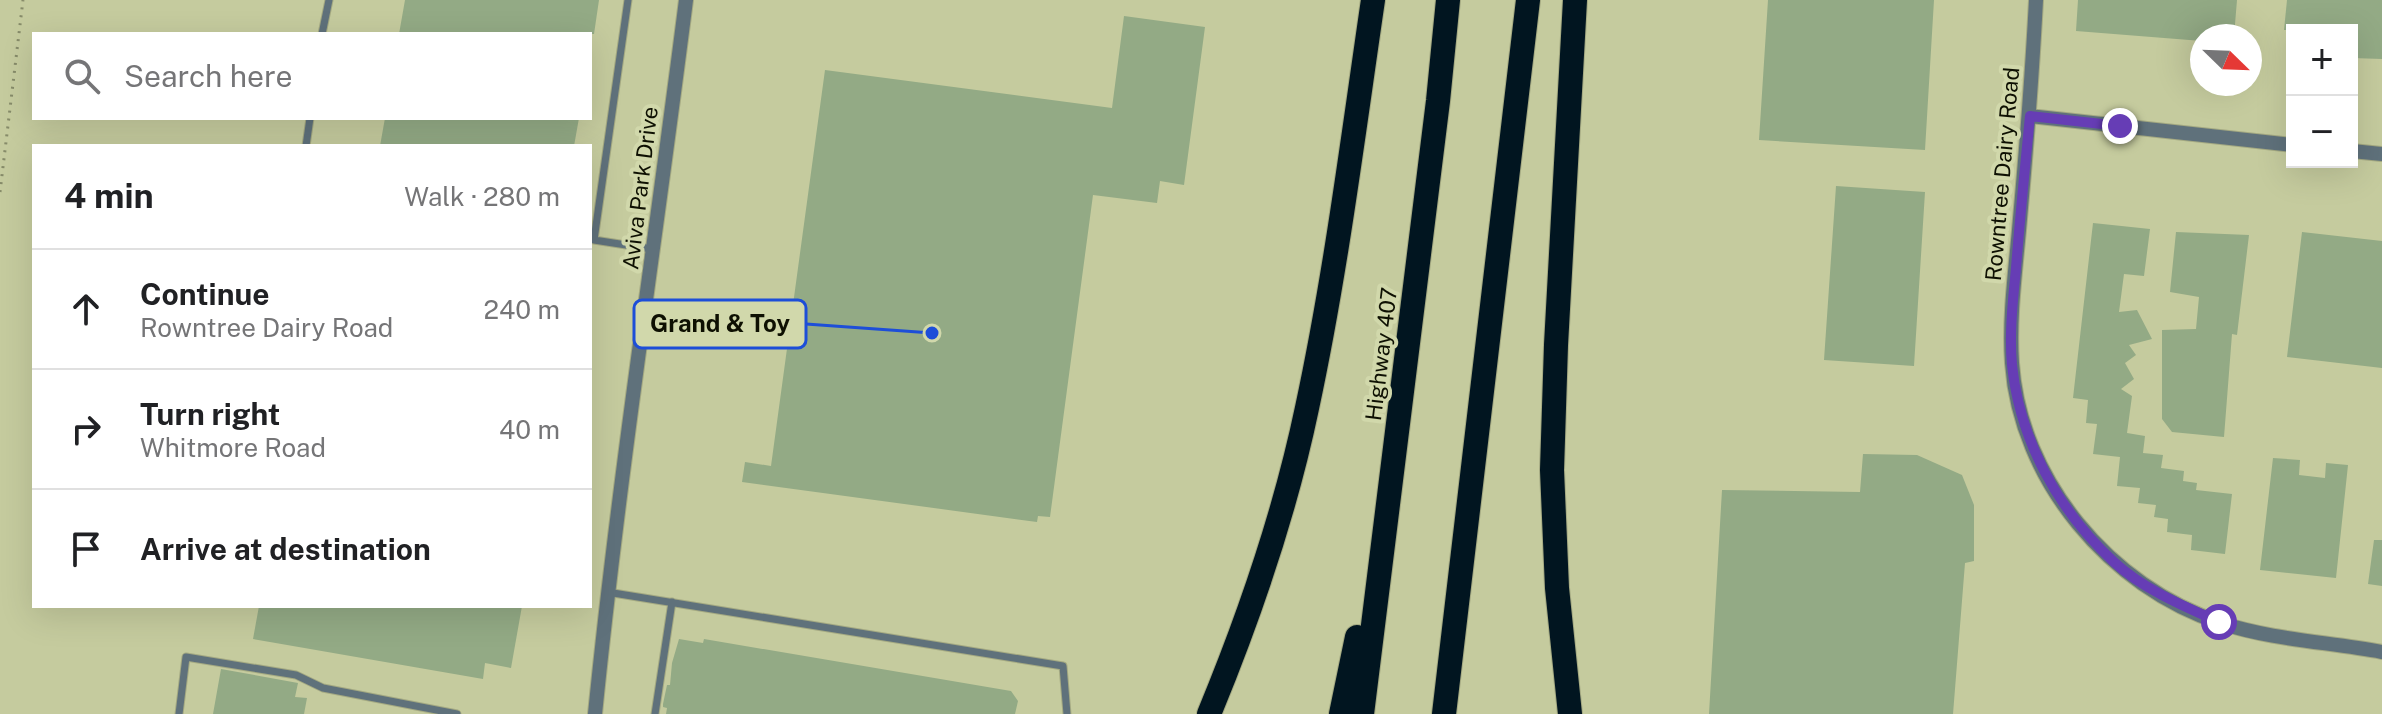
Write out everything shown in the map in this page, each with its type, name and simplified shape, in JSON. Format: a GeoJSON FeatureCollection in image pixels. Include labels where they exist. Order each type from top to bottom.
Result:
{"type":"FeatureCollection","features":[{"type":"Feature","properties":{"kind":"highway"},"geometry":{"type":"LineString","coordinates":[[1209,714],[1280,514],[1307,408],[1327,303],[1373,0]]}},
{"type":"Feature","properties":{"kind":"highway","name":"Highway 407"},"geometry":{"type":"LineString","coordinates":[[1362,714],[1448,0]]}},
{"type":"Feature","properties":{"kind":"highway"},"geometry":{"type":"LineString","coordinates":[[1444,714],[1528,0]]}},
{"type":"Feature","properties":{"kind":"highway"},"geometry":{"type":"LineString","coordinates":[[1570,714],[1557,588],[1552,470],[1575,0]]}},
{"type":"Feature","properties":{"kind":"highway"},"geometry":{"type":"LineString","coordinates":[[1341,714],[1398,426]]}},
{"type":"Feature","properties":{"kind":"highway"},"geometry":{"type":"LineString","coordinates":[[1450,714],[1457,604]]}},
{"type":"Feature","properties":{"kind":"street","name":"Aviva Park Drive"},"geometry":{"type":"LineString","coordinates":[[595,714],[607,592],[686,0]]}},
{"type":"Feature","properties":{"kind":"street","name":"Rowntree Dairy Road"},"geometry":{"type":"LineString","coordinates":[[2036,0],[2012,363],[2020,409],[2037,458],[2066,510],[2115,563],[2157,592],[2219,622],[2249,630],[2382,652]]}},
{"type":"Feature","properties":{"kind":"street"},"geometry":{"type":"LineString","coordinates":[[2030,116],[2286,144]]}},
{"type":"Feature","properties":{"kind":"street"},"geometry":{"type":"LineString","coordinates":[[2358,152],[2382,154]]}},
{"type":"Feature","properties":{"kind":"lane"},"geometry":{"type":"LineString","coordinates":[[322,32],[329,0]]}},
{"type":"Feature","properties":{"kind":"lane"},"geometry":{"type":"LineString","coordinates":[[628,0],[592,240],[654,249]]}},
{"type":"Feature","properties":{"kind":"lane"},"geometry":{"type":"LineString","coordinates":[[306,144],[310,120]]}},
{"type":"Feature","properties":{"kind":"lane"},"geometry":{"type":"LineString","coordinates":[[607,592],[1063,666],[1067,714]]}},
{"type":"Feature","properties":{"kind":"lane"},"geometry":{"type":"LineString","coordinates":[[655,714],[672,602]]}},
{"type":"Feature","properties":{"kind":"lane"},"geometry":{"type":"LineString","coordinates":[[179,714],[186,657],[296,675],[323,688],[457,714]]}},
{"type":"Feature","properties":{"kind":"path"},"geometry":{"type":"LineString","coordinates":[[0,192],[23,0]]}},
{"type":"Feature","properties":{"kind":"building"},"geometry":{"type":"Polygon","coordinates":[[[405,0],[599,0],[594,34],[399,32],[405,0]]]}},
{"type":"Feature","properties":{"kind":"building"},"geometry":{"type":"Polygon","coordinates":[[[1768,0],[1934,0],[1925,150],[1759,140],[1768,0]]]}},
{"type":"Feature","properties":{"kind":"building"},"geometry":{"type":"Polygon","coordinates":[[[2078,0],[2237,0],[2235,24],[2190,24],[2190,40],[2076,31],[2078,0]]]}},
{"type":"Feature","properties":{"kind":"building"},"geometry":{"type":"Polygon","coordinates":[[[2287,0],[2382,0],[2382,59],[2358,58],[2358,24],[2286,24],[2284,30],[2287,0]]]}},
{"type":"Feature","properties":{"kind":"building"},"geometry":{"type":"Polygon","coordinates":[[[1124,16],[1205,27],[1184,185],[1160,181],[1157,203],[1093,195],[1050,517],[1038,516],[1037,522],[742,482],[745,462],[771,466],[825,70],[1112,108],[1124,16]]]}},
{"type":"Feature","properties":{"kind":"building"},"geometry":{"type":"Polygon","coordinates":[[[385,120],[579,120],[574,144],[380,144],[385,120]]]}},
{"type":"Feature","properties":{"kind":"building"},"geometry":{"type":"Polygon","coordinates":[[[1836,186],[1925,192],[1914,366],[1824,360],[1836,186]]]}},
{"type":"Feature","properties":{"kind":"building"},"geometry":{"type":"Polygon","coordinates":[[[2093,223],[2150,229],[2144,276],[2124,274],[2119,312],[2137,310],[2152,339],[2129,345],[2136,355],[2125,363],[2134,379],[2121,389],[2132,396],[2127,433],[2145,436],[2143,453],[2163,455],[2161,468],[2184,471],[2183,481],[2197,483],[2196,490],[2232,494],[2225,554],[2191,550],[2192,535],[2167,532],[2168,519],[2154,517],[2156,505],[2138,503],[2140,488],[2117,486],[2120,457],[2093,454],[2097,424],[2086,423],[2088,400],[2073,398],[2093,223]]]}},
{"type":"Feature","properties":{"kind":"building"},"geometry":{"type":"Polygon","coordinates":[[[2176,232],[2249,235],[2237,335],[2232,334],[2224,437],[2172,432],[2162,419],[2162,330],[2196,329],[2199,297],[2170,292],[2176,232]]]}},
{"type":"Feature","properties":{"kind":"building"},"geometry":{"type":"Polygon","coordinates":[[[2302,232],[2382,241],[2382,368],[2287,357],[2302,232]]]}},
{"type":"Feature","properties":{"kind":"building"},"geometry":{"type":"Polygon","coordinates":[[[1863,454],[1917,455],[1962,475],[1974,505],[1974,561],[1965,563],[1953,714],[1709,714],[1722,490],[1860,492],[1863,454]]]}},
{"type":"Feature","properties":{"kind":"building"},"geometry":{"type":"Polygon","coordinates":[[[2273,458],[2300,460],[2299,475],[2325,478],[2326,463],[2348,465],[2336,578],[2260,570],[2273,458]]]}},
{"type":"Feature","properties":{"kind":"building"},"geometry":{"type":"Polygon","coordinates":[[[2374,540],[2382,540],[2382,586],[2368,584],[2374,540]]]}},
{"type":"Feature","properties":{"kind":"building"},"geometry":{"type":"Polygon","coordinates":[[[259,608],[522,608],[511,668],[485,663],[483,679],[253,639],[259,608]]]}},
{"type":"Feature","properties":{"kind":"building"},"geometry":{"type":"Polygon","coordinates":[[[679,639],[703,643],[704,639],[1011,691],[1018,701],[1015,714],[666,714],[667,708],[663,704],[679,639]]]}},
{"type":"Feature","properties":{"kind":"building"},"geometry":{"type":"Polygon","coordinates":[[[221,669],[298,683],[295,697],[307,698],[304,714],[213,714],[221,669]]]}},
{"type":"Feature","properties":{"kind":"place","name":"Grand & Toy"},"geometry":{"type":"Point","coordinates":[932,333]}},
{"type":"Feature","properties":{"kind":"route"},"geometry":{"type":"LineString","coordinates":[[2120,126],[2030,116],[2014,297],[2012,363],[2020,409],[2037,458],[2066,510],[2081,527],[2115,563],[2136,578],[2184,607],[2219,622]]}}]}
